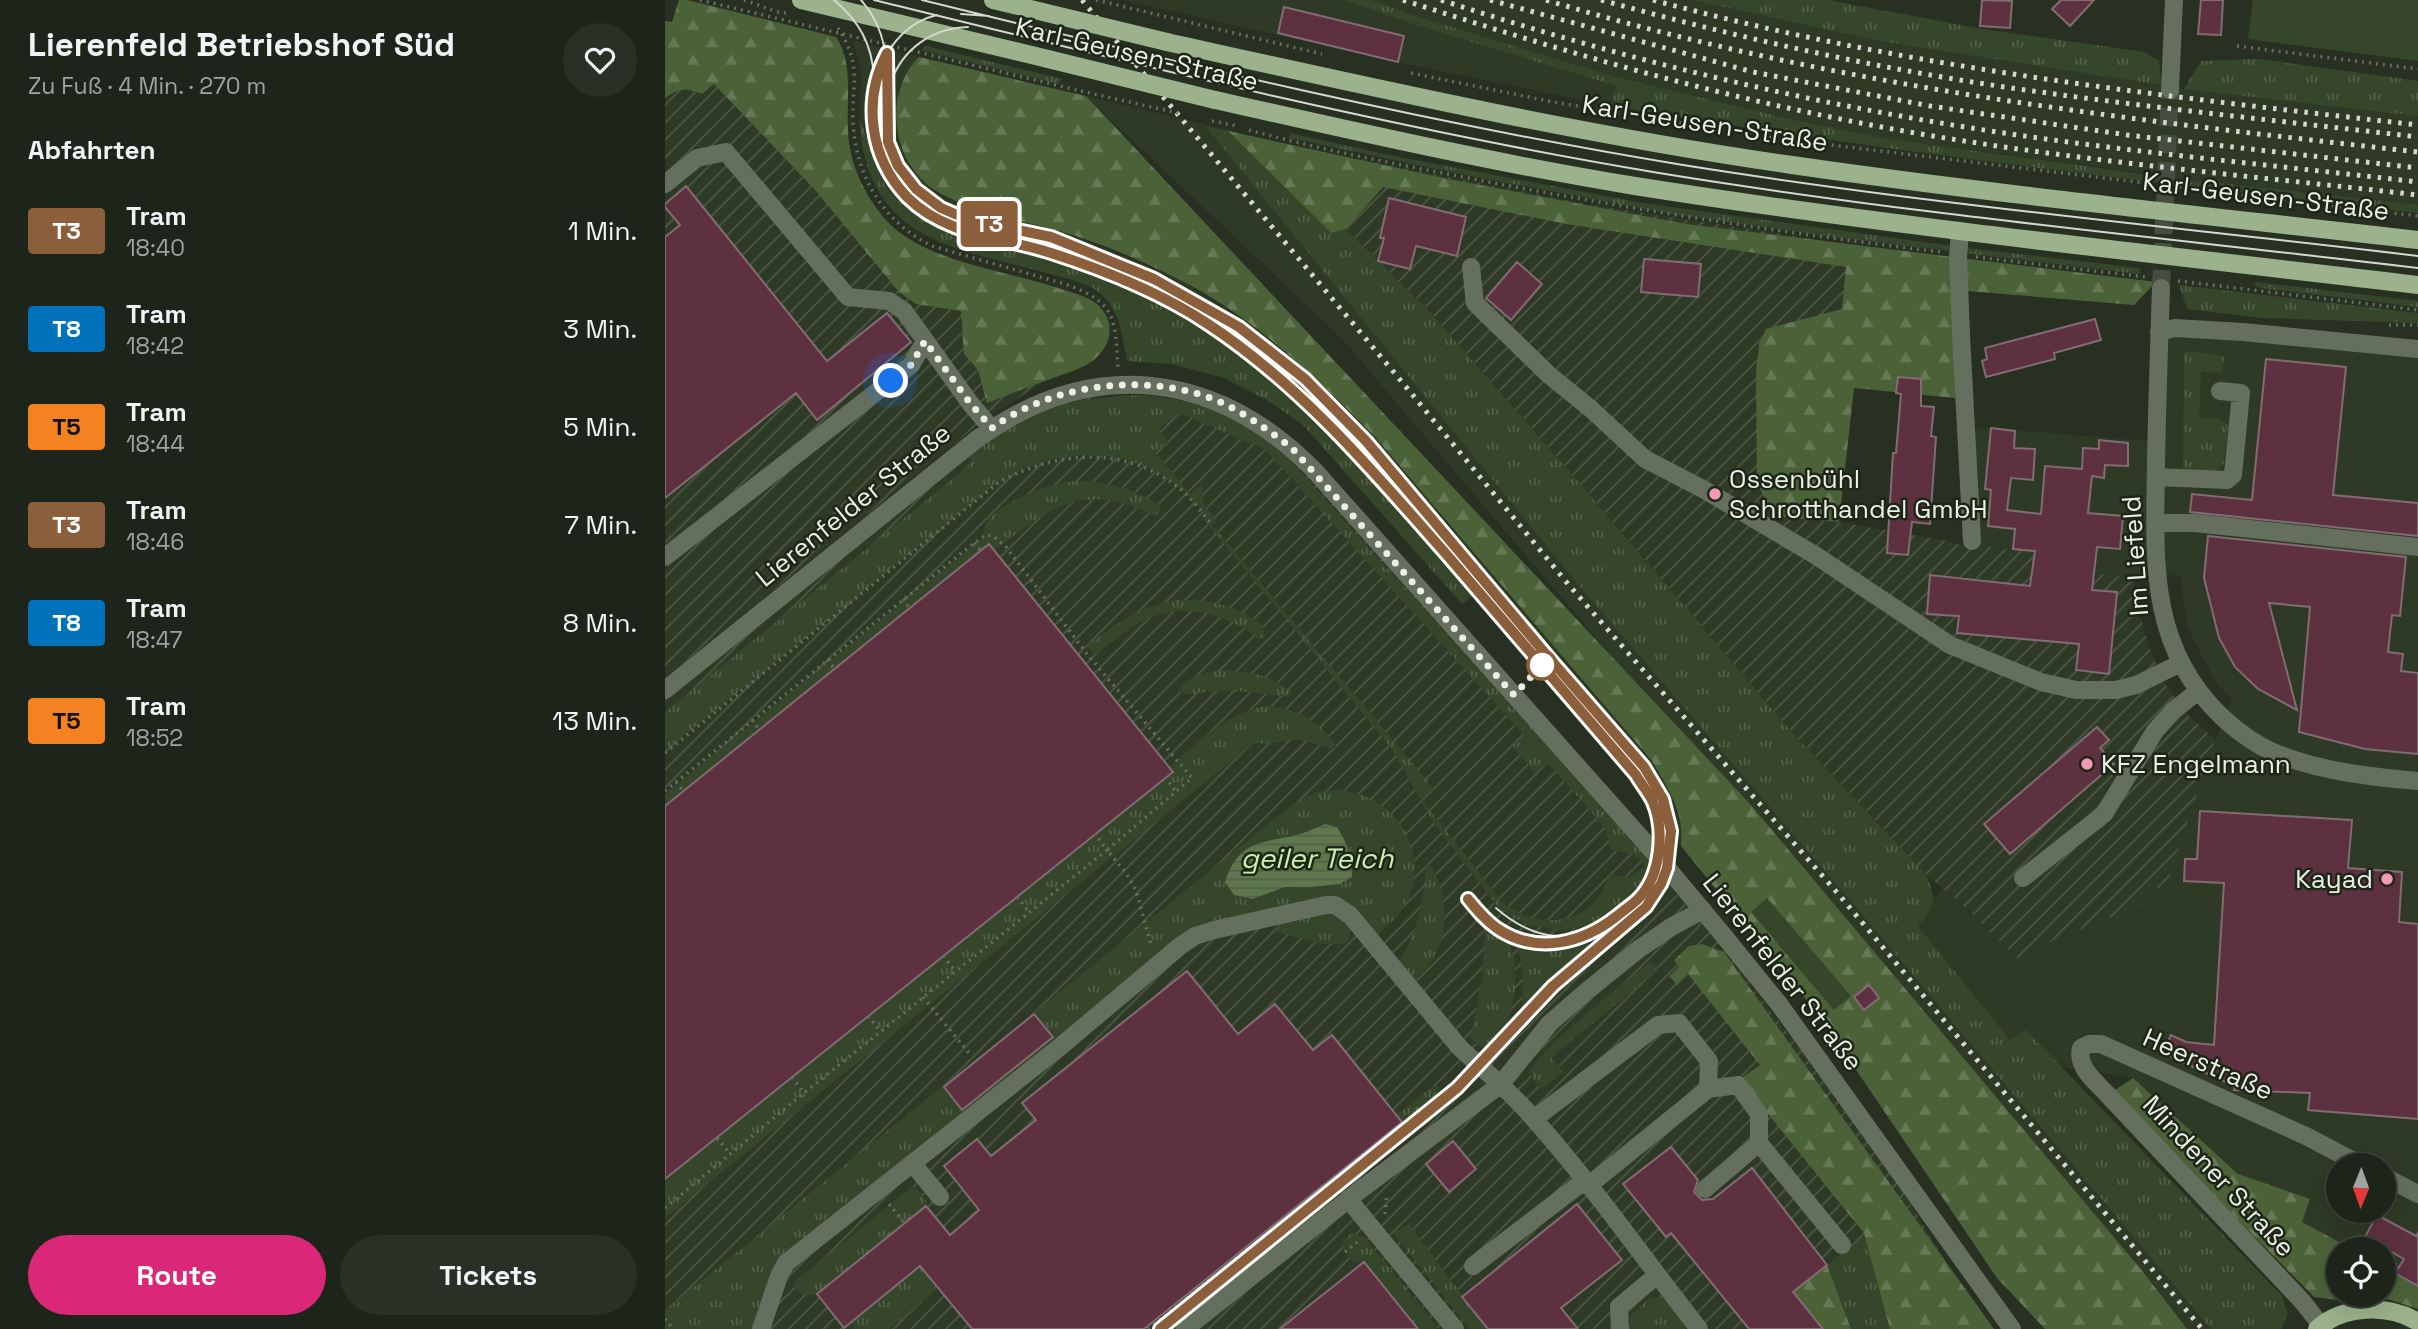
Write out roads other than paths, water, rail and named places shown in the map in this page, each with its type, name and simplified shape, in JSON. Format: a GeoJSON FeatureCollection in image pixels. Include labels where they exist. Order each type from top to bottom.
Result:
{"type":"FeatureCollection","features":[{"type":"Feature","properties":{"kind":"main road","name":"Karl-Geusen-Straße"},"geometry":{"type":"LineString","coordinates":[[801,0],[1215,100],[1446,150],[1631,185],[1787,209],[1960,231],[2418,285]]}},
{"type":"Feature","properties":{"kind":"main road","name":"Karl-Geusen-Straße"},"geometry":{"type":"LineString","coordinates":[[993,0],[1450,106],[1611,136],[1791,165],[2418,240]]}},
{"type":"Feature","properties":{"kind":"main road","name":"Mindener Straße"},"geometry":{"type":"LineString","coordinates":[[2320,1328],[2341,1314],[2355,1310],[2399,1314],[2418,1322]]}},
{"type":"Feature","properties":{"kind":"street"},"geometry":{"type":"LineString","coordinates":[[2170,90],[2174,0]]}},
{"type":"Feature","properties":{"kind":"street"},"geometry":{"type":"LineString","coordinates":[[665,184],[698,158],[726,152],[848,297],[889,301],[904,311],[970,403],[992,428]]}},
{"type":"Feature","properties":{"kind":"street"},"geometry":{"type":"LineString","coordinates":[[1960,231],[1958,258],[1972,541]]}},
{"type":"Feature","properties":{"kind":"street"},"geometry":{"type":"LineString","coordinates":[[1471,267],[1475,303],[1549,375],[1645,458],[1815,555],[1950,645],[2041,682],[2076,690],[2116,690],[2136,685],[2181,663]]}},
{"type":"Feature","properties":{"kind":"street","name":"Im Liefeld"},"geometry":{"type":"LineString","coordinates":[[2161,288],[2155,550],[2160,601],[2169,637],[2181,663],[2198,691],[2231,726],[2257,744],[2282,756],[2342,772],[2418,781]]}},
{"type":"Feature","properties":{"kind":"street"},"geometry":{"type":"LineString","coordinates":[[2159,332],[2175,328],[2418,349]]}},
{"type":"Feature","properties":{"kind":"street"},"geometry":{"type":"LineString","coordinates":[[665,557],[911,365],[925,341]]}},
{"type":"Feature","properties":{"kind":"street","name":"Lierenfelder Straße"},"geometry":{"type":"LineString","coordinates":[[665,690],[1003,419],[1044,401],[1119,385],[1159,386],[1210,398],[1268,429],[1291,447],[1449,620],[1703,910],[1779,1004],[2012,1325]]}},
{"type":"Feature","properties":{"kind":"street"},"geometry":{"type":"LineString","coordinates":[[2156,477],[2227,480],[2232,475],[2241,393],[2220,391]]}},
{"type":"Feature","properties":{"kind":"street"},"geometry":{"type":"LineString","coordinates":[[2156,523],[2195,523],[2418,547]]}},
{"type":"Feature","properties":{"kind":"street"},"geometry":{"type":"LineString","coordinates":[[2023,878],[2104,814],[2155,731],[2173,711],[2198,691]]}},
{"type":"Feature","properties":{"kind":"street"},"geometry":{"type":"LineString","coordinates":[[761,1329],[786,1263],[1061,1046],[1195,936],[1311,907],[1335,905],[1350,915],[1460,1048],[1478,1067],[1501,1084],[1534,1119],[1699,1329]]}},
{"type":"Feature","properties":{"kind":"street"},"geometry":{"type":"LineString","coordinates":[[1185,1329],[1348,1199],[1501,1084],[1519,1059],[1559,1015],[1639,949],[1671,927],[1703,910]]}},
{"type":"Feature","properties":{"kind":"street"},"geometry":{"type":"LineString","coordinates":[[1534,1119],[1658,1025],[1679,1023],[1709,1061],[1708,1089]]}},
{"type":"Feature","properties":{"kind":"street","name":"Heerstraße"},"geometry":{"type":"LineString","coordinates":[[2107,1094],[2082,1065],[2079,1056],[2081,1048],[2089,1044],[2101,1044],[2138,1060],[2338,1153]]}},
{"type":"Feature","properties":{"kind":"street"},"geometry":{"type":"LineString","coordinates":[[1473,1266],[1708,1089],[1738,1085],[1759,1114],[1759,1143],[1842,1245]]}},
{"type":"Feature","properties":{"kind":"street","name":"Mindener Straße"},"geometry":{"type":"LineString","coordinates":[[2107,1094],[2302,1301],[2320,1328]]}},
{"type":"Feature","properties":{"kind":"street"},"geometry":{"type":"LineString","coordinates":[[1705,1189],[1759,1143]]}},
{"type":"Feature","properties":{"kind":"street"},"geometry":{"type":"LineString","coordinates":[[913,1164],[940,1197]]}},
{"type":"Feature","properties":{"kind":"street"},"geometry":{"type":"LineString","coordinates":[[2396,1183],[2418,1194]]}},
{"type":"Feature","properties":{"kind":"street"},"geometry":{"type":"LineString","coordinates":[[1348,1199],[1455,1329]]}},
{"type":"Feature","properties":{"kind":"street"},"geometry":{"type":"LineString","coordinates":[[1620,1329],[1619,1307],[1657,1275]]}},
{"type":"Feature","properties":{"kind":"water","name":"geiler Teich"},"geometry":{"type":"Polygon","coordinates":[[[1325,824],[1337,827],[1344,838],[1352,877],[1339,884],[1285,887],[1252,899],[1234,895],[1225,882],[1235,861],[1248,848],[1298,835],[1325,824]]]}},
{"type":"Feature","properties":{"kind":"tunnel"},"geometry":{"type":"LineString","coordinates":[[2161,288],[2170,90]]}},
{"type":"Feature","properties":{"kind":"tram line"},"geometry":{"type":"LineString","coordinates":[[834,0],[851,16],[863,34],[874,77]]}},
{"type":"Feature","properties":{"kind":"tram line"},"geometry":{"type":"LineString","coordinates":[[861,0],[877,24],[885,49],[886,122],[890,145],[899,168],[917,190],[948,211],[1054,238],[1116,261],[1157,280],[1215,312],[1259,341],[1300,375],[1374,449],[1639,760],[1659,793],[1671,831],[1671,851],[1663,879],[1638,916],[1552,987],[1458,1088],[1419,1122],[1160,1329]]}},
{"type":"Feature","properties":{"kind":"tram line"},"geometry":{"type":"LineString","coordinates":[[874,0],[1363,116],[1560,156],[1848,201],[2418,268]]}},
{"type":"Feature","properties":{"kind":"tram line"},"geometry":{"type":"LineString","coordinates":[[922,0],[1396,111],[1683,165],[1958,203],[2418,256]]}},
{"type":"Feature","properties":{"kind":"tram line"},"geometry":{"type":"LineString","coordinates":[[961,14],[989,16]]}},
{"type":"Feature","properties":{"kind":"tram line"},"geometry":{"type":"LineString","coordinates":[[937,15],[918,22],[903,34],[890,49],[881,66],[876,85],[873,105],[876,144],[888,173],[908,198],[923,211],[957,228],[1049,252],[1139,286],[1167,300],[1238,346],[1301,399],[1360,458],[1530,651]]}},
{"type":"Feature","properties":{"kind":"tram line"},"geometry":{"type":"LineString","coordinates":[[891,82],[903,59],[921,42],[943,31],[968,27]]}},
{"type":"Feature","properties":{"kind":"tram line","name":"T3"},"geometry":{"type":"LineString","coordinates":[[1160,1329],[1422,1119],[1504,1041],[1553,986],[1646,907],[1661,884],[1667,868],[1671,831],[1663,799],[1644,767],[1366,441],[1305,379],[1239,327],[1138,271],[1051,237],[955,214],[941,208],[916,189],[905,178],[888,142],[887,53],[877,79],[872,126],[880,158],[908,198],[950,226],[1048,252],[1103,271],[1164,299],[1205,321],[1266,366],[1321,415],[1356,451],[1636,775],[1653,803],[1658,826],[1658,857],[1652,877],[1639,898],[1598,930],[1567,942],[1533,943],[1500,930],[1486,920],[1468,899]]}},
{"type":"Feature","properties":{"kind":"tram line"},"geometry":{"type":"LineString","coordinates":[[1467,899],[1489,922],[1508,935],[1531,942],[1558,943],[1584,936],[1608,923],[1634,902],[1648,884],[1655,870],[1659,842],[1656,815],[1648,793],[1628,765],[1569,697]]}},
{"type":"Feature","properties":{"kind":"tram line"},"geometry":{"type":"LineString","coordinates":[[1496,908],[1523,927],[1556,936]]}},
{"type":"Feature","properties":{"kind":"railway"},"geometry":{"type":"LineString","coordinates":[[1082,0],[1568,584],[1840,896],[2202,1329]]}},
{"type":"Feature","properties":{"kind":"railway"},"geometry":{"type":"LineString","coordinates":[[1403,0],[1660,77],[1764,103],[1890,129],[2116,162],[2418,195]]}},
{"type":"Feature","properties":{"kind":"railway"},"geometry":{"type":"LineString","coordinates":[[1441,0],[1561,37],[1683,70],[1867,110],[2051,140],[2418,182]]}},
{"type":"Feature","properties":{"kind":"railway"},"geometry":{"type":"LineString","coordinates":[[1490,0],[1753,72],[1930,106],[2127,135],[2418,168]]}},
{"type":"Feature","properties":{"kind":"railway"},"geometry":{"type":"LineString","coordinates":[[1546,0],[1654,30],[1870,78],[2197,127],[2418,152]]}},
{"type":"Feature","properties":{"kind":"railway"},"geometry":{"type":"LineString","coordinates":[[1601,0],[1762,41],[1924,74],[2081,98],[2418,137]]}},
{"type":"Feature","properties":{"kind":"railway"},"geometry":{"type":"LineString","coordinates":[[1653,0],[1747,24],[1937,62],[2129,91],[2418,125]]}},
{"type":"Feature","properties":{"kind":"place","name":"Ossenbühl Schrotthandel GmbH"},"geometry":{"type":"Point","coordinates":[1715,494]}},
{"type":"Feature","properties":{"kind":"place","name":"KFZ Engelmann"},"geometry":{"type":"Point","coordinates":[2087,764]}},
{"type":"Feature","properties":{"kind":"place","name":"Kayad"},"geometry":{"type":"Point","coordinates":[2387,879]}}]}
